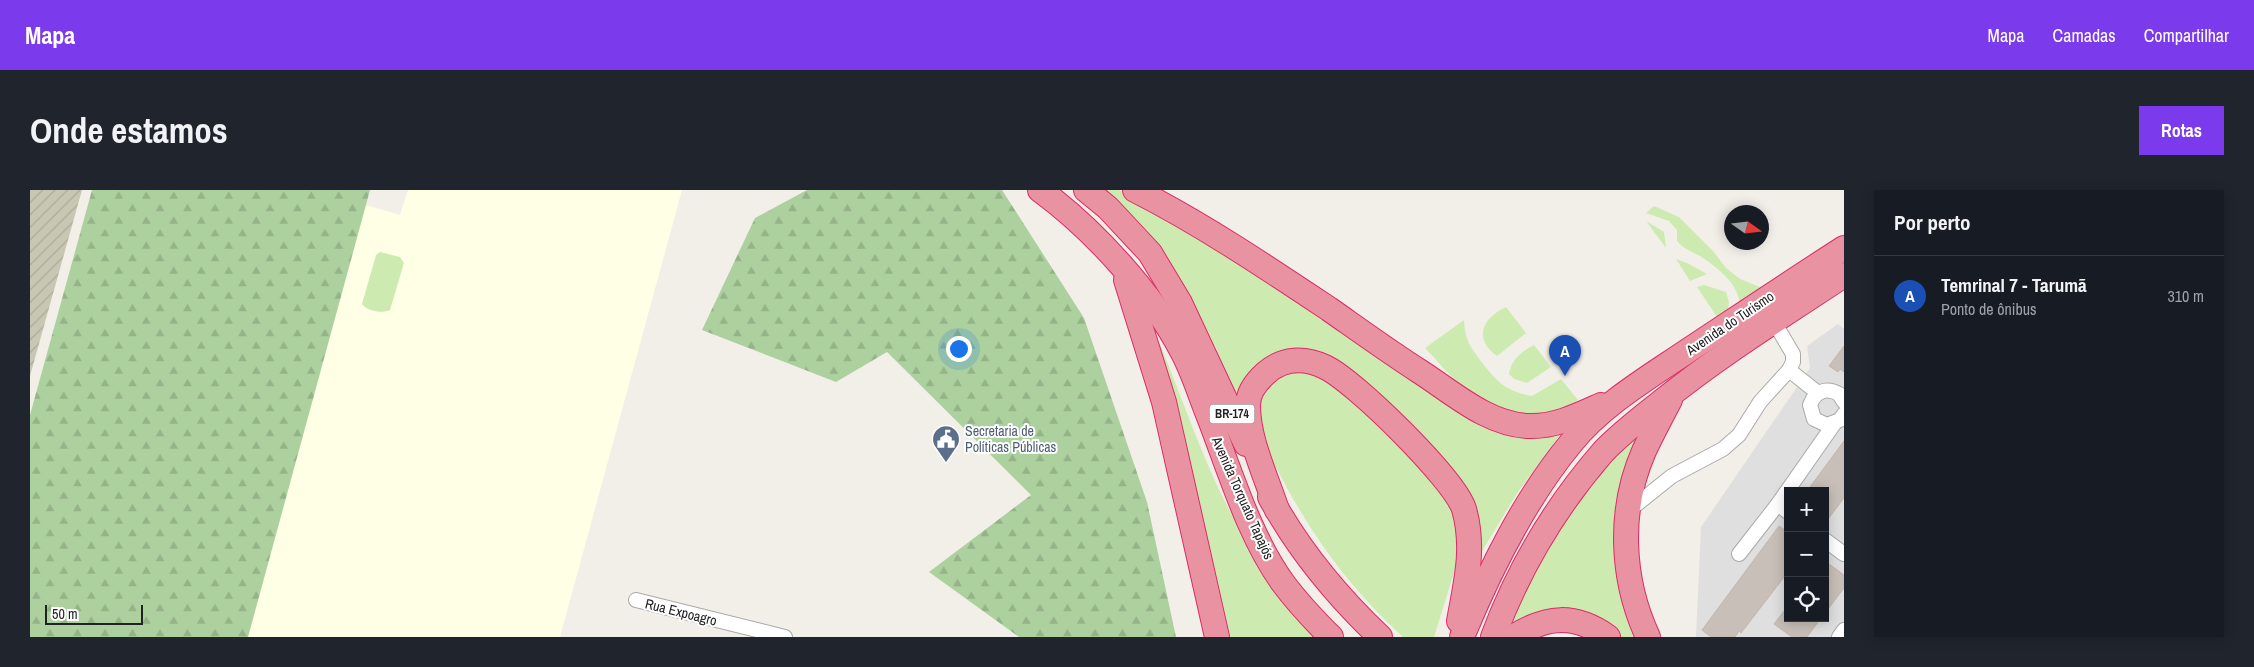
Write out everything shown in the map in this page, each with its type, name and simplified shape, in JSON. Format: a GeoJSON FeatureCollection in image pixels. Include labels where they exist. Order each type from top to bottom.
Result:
{"type":"FeatureCollection","features":[{"type":"Feature","properties":{"kind":"highway","name":"Avenida Torquato Tapajós"},"geometry":{"type":"LineString","coordinates":[[1040,190],[1056,202],[1121,266],[1165,321],[1183,352],[1260,543],[1282,582],[1330,637]]}},
{"type":"Feature","properties":{"kind":"highway","name":"Avenida Torquato Tapajós"},"geometry":{"type":"LineString","coordinates":[[1086,190],[1108,208],[1150,253],[1180,303],[1262,482],[1277,510],[1322,574],[1352,611],[1380,637]]}},
{"type":"Feature","properties":{"kind":"highway"},"geometry":{"type":"LineString","coordinates":[[1135,190],[1271,270],[1461,400],[1498,419],[1529,426],[1554,424],[1572,419],[1617,399]]}},
{"type":"Feature","properties":{"kind":"highway","name":"Avenida do Turismo"},"geometry":{"type":"LineString","coordinates":[[1617,399],[1844,248]]}},
{"type":"Feature","properties":{"kind":"highway"},"geometry":{"type":"LineString","coordinates":[[1121,266],[1164,402],[1217,637]]}},
{"type":"Feature","properties":{"kind":"highway","name":"Avenida do Turismo"},"geometry":{"type":"LineString","coordinates":[[1493,637],[1524,566],[1556,516],[1604,452],[1674,392],[1844,275]]}},
{"type":"Feature","properties":{"kind":"highway"},"geometry":{"type":"LineString","coordinates":[[1277,510],[1250,428],[1248,402],[1256,381],[1276,363],[1300,360],[1325,366],[1350,385],[1399,429],[1448,481],[1463,507],[1470,536],[1470,554],[1457,637]]}},
{"type":"Feature","properties":{"kind":"highway"},"geometry":{"type":"LineString","coordinates":[[1648,637],[1634,602],[1626,550],[1626,513],[1633,483],[1644,452],[1674,392]]}},
{"type":"Feature","properties":{"kind":"highway"},"geometry":{"type":"LineString","coordinates":[[1462,637],[1492,570],[1521,516],[1546,476],[1572,442],[1617,399]]}},
{"type":"Feature","properties":{"kind":"highway"},"geometry":{"type":"LineString","coordinates":[[1513,637],[1532,625],[1550,620],[1576,622],[1597,629],[1608,637]]}},
{"type":"Feature","properties":{"kind":"street"},"geometry":{"type":"LineString","coordinates":[[1626,513],[1672,476],[1731,443],[1739,435],[1760,402],[1789,370],[1793,362],[1793,354],[1774,322]]}},
{"type":"Feature","properties":{"kind":"street"},"geometry":{"type":"LineString","coordinates":[[1789,370],[1818,393]]}},
{"type":"Feature","properties":{"kind":"street"},"geometry":{"type":"LineString","coordinates":[[1839,419],[1827,425],[1820,423],[1811,412],[1810,405],[1818,393],[1832,390],[1839,394],[1844,402]]}},
{"type":"Feature","properties":{"kind":"street"},"geometry":{"type":"LineString","coordinates":[[1739,554],[1783,508],[1839,419]]}},
{"type":"Feature","properties":{"kind":"street"},"geometry":{"type":"LineString","coordinates":[[1829,543],[1844,554]]}},
{"type":"Feature","properties":{"kind":"street","name":"Rua Expoagro"},"geometry":{"type":"LineString","coordinates":[[636,600],[785,637]]}},
{"type":"Feature","properties":{"kind":"street"},"geometry":{"type":"LineString","coordinates":[[1839,637],[1844,630]]}},
{"type":"Feature","properties":{"kind":"shaded area"},"geometry":{"type":"Polygon","coordinates":[[[30,190],[82,190],[30,376],[30,190]]]}},
{"type":"Feature","properties":{"kind":"shaded area"},"geometry":{"type":"Polygon","coordinates":[[[408,190],[682,190],[560,637],[248,637],[366,205],[400,215],[408,190]]]}},
{"type":"Feature","properties":{"kind":"shaded area"},"geometry":{"type":"Polygon","coordinates":[[[1838,324],[1844,329],[1844,637],[1696,637],[1701,527],[1810,368],[1807,346],[1838,324]]]}},
{"type":"Feature","properties":{"kind":"green space"},"geometry":{"type":"Polygon","coordinates":[[[92,190],[370,190],[248,637],[30,637],[30,415],[92,190]]]}},
{"type":"Feature","properties":{"kind":"green space"},"geometry":{"type":"Polygon","coordinates":[[[807,190],[1002,190],[1084,318],[1147,502],[1176,637],[1019,637],[929,572],[1031,495],[887,352],[836,382],[702,330],[755,218],[807,190]]]}},
{"type":"Feature","properties":{"kind":"green space"},"geometry":{"type":"Polygon","coordinates":[[[1102,190],[1119,190],[1178,220],[1433,393],[1565,428],[1518,492],[1476,561],[1475,526],[1320,354],[1236,400],[1216,348],[1190,299],[1102,190]]]}},
{"type":"Feature","properties":{"kind":"green space"},"geometry":{"type":"Polygon","coordinates":[[[1654,206],[1679,217],[1713,251],[1726,268],[1740,279],[1765,289],[1740,306],[1736,291],[1728,278],[1703,258],[1680,244],[1677,241],[1677,230],[1669,221],[1646,213],[1654,206]]]}},
{"type":"Feature","properties":{"kind":"green space"},"geometry":{"type":"Polygon","coordinates":[[[1646,221],[1664,232],[1666,248],[1646,221]]]}},
{"type":"Feature","properties":{"kind":"green space"},"geometry":{"type":"Polygon","coordinates":[[[380,252],[400,257],[404,263],[390,310],[383,312],[371,310],[362,304],[376,255],[380,252]]]}},
{"type":"Feature","properties":{"kind":"green space"},"geometry":{"type":"Polygon","coordinates":[[[1676,259],[1687,263],[1707,274],[1690,281],[1676,259]]]}},
{"type":"Feature","properties":{"kind":"green space"},"geometry":{"type":"Polygon","coordinates":[[[1704,285],[1726,292],[1729,302],[1728,315],[1719,320],[1697,287],[1704,285]]]}},
{"type":"Feature","properties":{"kind":"green space"},"geometry":{"type":"Polygon","coordinates":[[[1506,307],[1526,333],[1497,356],[1485,343],[1484,329],[1491,317],[1506,307]]]}},
{"type":"Feature","properties":{"kind":"green space"},"geometry":{"type":"Polygon","coordinates":[[[1464,320],[1467,339],[1472,349],[1489,372],[1504,386],[1516,392],[1532,396],[1561,379],[1578,400],[1565,408],[1535,414],[1504,410],[1475,397],[1463,388],[1425,348],[1464,320]]]}},
{"type":"Feature","properties":{"kind":"green space"},"geometry":{"type":"Polygon","coordinates":[[[1151,334],[1160,344],[1205,459],[1238,526],[1266,569],[1319,637],[1223,637],[1151,334]]]}},
{"type":"Feature","properties":{"kind":"green space"},"geometry":{"type":"Polygon","coordinates":[[[1534,345],[1551,367],[1527,383],[1514,379],[1509,374],[1512,364],[1521,353],[1534,345]]]}},
{"type":"Feature","properties":{"kind":"green space"},"geometry":{"type":"Polygon","coordinates":[[[1277,372],[1324,373],[1430,474],[1457,511],[1458,560],[1434,637],[1403,637],[1349,581],[1305,518],[1265,450],[1257,428],[1255,405],[1277,372]]]}},
{"type":"Feature","properties":{"kind":"green space"},"geometry":{"type":"Polygon","coordinates":[[[1633,433],[1635,442],[1623,479],[1624,605],[1635,637],[1619,637],[1534,614],[1512,623],[1509,617],[1524,587],[1575,503],[1633,433]]]}},
{"type":"Feature","properties":{"kind":"building"},"geometry":{"type":"Polygon","coordinates":[[[1844,346],[1844,372],[1840,369],[1838,372],[1829,366],[1844,346]]]}},
{"type":"Feature","properties":{"kind":"building"},"geometry":{"type":"Polygon","coordinates":[[[1844,441],[1844,498],[1829,518],[1829,487],[1810,487],[1844,441]]]}},
{"type":"Feature","properties":{"kind":"building"},"geometry":{"type":"Polygon","coordinates":[[[1779,526],[1784,529],[1784,577],[1741,633],[1739,631],[1735,637],[1711,637],[1702,630],[1779,526]]]}},
{"type":"Feature","properties":{"kind":"building"},"geometry":{"type":"Polygon","coordinates":[[[1829,564],[1844,575],[1844,588],[1829,608],[1829,564]]]}},
{"type":"Feature","properties":{"kind":"building"},"geometry":{"type":"Polygon","coordinates":[[[1784,611],[1784,622],[1818,622],[1807,637],[1792,637],[1774,624],[1784,611]]]}},
{"type":"Feature","properties":{"kind":"place","name":"Temrinal 7 - Tarumã"},"geometry":{"type":"Point","coordinates":[1565,376]}},
{"type":"Feature","properties":{"kind":"place","name":"Secretaria de Políticas Públicas"},"geometry":{"type":"Point","coordinates":[946,463]}}]}
